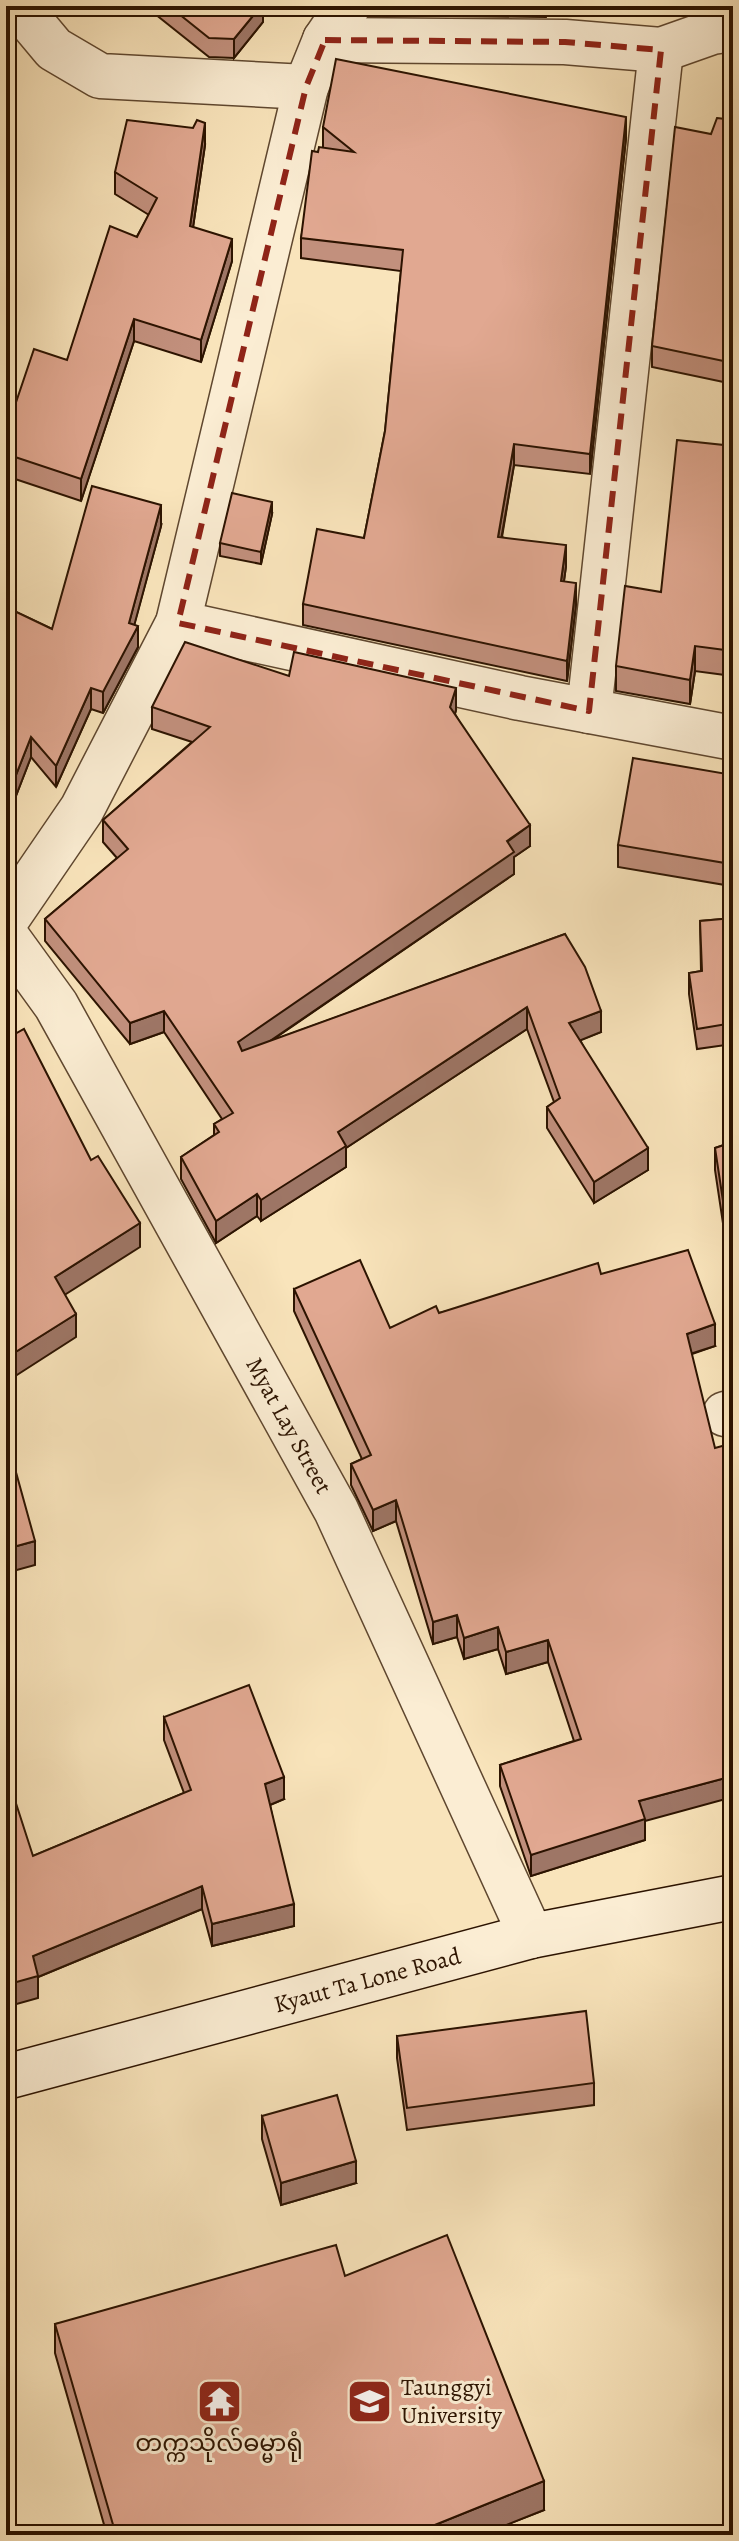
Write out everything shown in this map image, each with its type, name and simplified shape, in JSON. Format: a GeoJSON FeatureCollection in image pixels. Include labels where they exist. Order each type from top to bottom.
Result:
{"type":"FeatureCollection","features":[{"type":"Feature","properties":{"kind":"street"},"geometry":{"type":"LineString","coordinates":[[18,6],[54,49],[100,76],[306,87]]}},
{"type":"Feature","properties":{"kind":"street"},"geometry":{"type":"LineString","coordinates":[[6,920],[82,809],[178,623],[306,87],[336,23],[661,50],[712,32],[733,29]]}},
{"type":"Feature","properties":{"kind":"street"},"geometry":{"type":"LineString","coordinates":[[589,711],[661,50]]}},
{"type":"Feature","properties":{"kind":"street"},"geometry":{"type":"LineString","coordinates":[[178,623],[589,711],[733,738]]}},
{"type":"Feature","properties":{"kind":"street","name":"Myat Lay Street"},"geometry":{"type":"LineString","coordinates":[[6,936],[56,1005],[336,1510],[531,1936]]}},
{"type":"Feature","properties":{"kind":"street","name":"Kyaut Ta Lone Road"},"geometry":{"type":"LineString","coordinates":[[6,2077],[531,1936],[733,1897]]}},
{"type":"Feature","properties":{"kind":"highlighted area"},"geometry":{"type":"Polygon","coordinates":[[[325,40],[565,42],[661,50],[589,711],[178,623],[306,87],[325,40]]]}},
{"type":"Feature","properties":{"kind":"building"},"geometry":{"type":"Polygon","coordinates":[[[169,6],[261,6],[234,39],[209,38],[169,6]]]}},
{"type":"Feature","properties":{"kind":"building"},"geometry":{"type":"Polygon","coordinates":[[[336,59],[626,117],[590,454],[514,444],[498,537],[566,545],[561,581],[576,583],[567,661],[303,604],[317,529],[364,538],[385,431],[403,250],[301,238],[312,151],[318,152],[319,147],[354,152],[323,127],[336,59]]]}},
{"type":"Feature","properties":{"kind":"building"},"geometry":{"type":"Polygon","coordinates":[[[717,118],[733,120],[733,363],[652,346],[675,127],[711,134],[717,118]]]}},
{"type":"Feature","properties":{"kind":"building"},"geometry":{"type":"Polygon","coordinates":[[[127,120],[193,128],[197,120],[205,123],[190,226],[232,239],[201,340],[134,319],[81,479],[6,454],[6,432],[34,349],[67,360],[110,226],[137,237],[157,198],[115,172],[127,120]]]}},
{"type":"Feature","properties":{"kind":"building"},"geometry":{"type":"Polygon","coordinates":[[[677,440],[733,446],[733,651],[695,646],[690,680],[616,666],[625,586],[661,592],[677,440]]]}},
{"type":"Feature","properties":{"kind":"building"},"geometry":{"type":"Polygon","coordinates":[[[92,486],[161,505],[129,623],[138,626],[103,692],[91,688],[56,766],[31,737],[14,780],[6,777],[6,607],[52,629],[92,486]]]}},
{"type":"Feature","properties":{"kind":"building"},"geometry":{"type":"Polygon","coordinates":[[[232,493],[272,502],[261,552],[220,543],[232,493]]]}},
{"type":"Feature","properties":{"kind":"building"},"geometry":{"type":"Polygon","coordinates":[[[185,642],[289,676],[294,652],[456,688],[450,707],[530,825],[507,841],[514,852],[238,1042],[242,1051],[565,934],[585,967],[601,1011],[569,1023],[648,1148],[594,1182],[547,1107],[560,1098],[527,1007],[338,1132],[346,1146],[261,1200],[257,1194],[216,1221],[181,1157],[219,1132],[214,1124],[233,1113],[164,1011],[130,1023],[45,919],[128,849],[103,820],[210,727],[152,707],[185,642]]]}},
{"type":"Feature","properties":{"kind":"building"},"geometry":{"type":"Polygon","coordinates":[[[633,758],[733,775],[731,864],[618,845],[633,758]]]}},
{"type":"Feature","properties":{"kind":"building"},"geometry":{"type":"Polygon","coordinates":[[[733,918],[733,1023],[697,1029],[689,973],[702,971],[700,921],[733,918]]]}},
{"type":"Feature","properties":{"kind":"building"},"geometry":{"type":"Polygon","coordinates":[[[24,1029],[91,1160],[98,1156],[140,1223],[55,1277],[76,1314],[6,1358],[6,1039],[24,1029]]]}},
{"type":"Feature","properties":{"kind":"building"},"geometry":{"type":"Polygon","coordinates":[[[733,1142],[733,1267],[715,1148],[733,1142]]]}},
{"type":"Feature","properties":{"kind":"building"},"geometry":{"type":"Polygon","coordinates":[[[688,1250],[715,1324],[687,1334],[715,1448],[733,1443],[733,1776],[639,1801],[645,1819],[531,1855],[500,1765],[581,1739],[548,1640],[506,1652],[498,1627],[464,1638],[457,1615],[433,1622],[396,1500],[373,1510],[351,1464],[371,1455],[294,1289],[360,1260],[390,1328],[436,1306],[439,1313],[598,1263],[601,1274],[688,1250]]]}},
{"type":"Feature","properties":{"kind":"building"},"geometry":{"type":"Polygon","coordinates":[[[6,1436],[35,1541],[6,1549],[6,1436]]]}},
{"type":"Feature","properties":{"kind":"building"},"geometry":{"type":"Polygon","coordinates":[[[249,1685],[284,1777],[265,1784],[294,1904],[212,1924],[202,1886],[33,1956],[38,1976],[6,1985],[6,1793],[12,1791],[33,1856],[191,1790],[164,1717],[249,1685]]]}},
{"type":"Feature","properties":{"kind":"building"},"geometry":{"type":"Polygon","coordinates":[[[586,2011],[594,2083],[407,2108],[397,2036],[586,2011]]]}},
{"type":"Feature","properties":{"kind":"building"},"geometry":{"type":"Polygon","coordinates":[[[337,2095],[356,2161],[281,2183],[262,2116],[337,2095]]]}},
{"type":"Feature","properties":{"kind":"building"},"geometry":{"type":"Polygon","coordinates":[[[447,2235],[544,2481],[410,2535],[116,2535],[55,2324],[336,2245],[345,2276],[447,2235]]]}},
{"type":"Feature","properties":{"kind":"place","name":"တက္ကသိုလ်ဓမ္မာရုံ"},"geometry":{"type":"Point","coordinates":[219,2401]}},
{"type":"Feature","properties":{"kind":"place","name":"Taunggyi University"},"geometry":{"type":"Point","coordinates":[370,2401]}}]}
